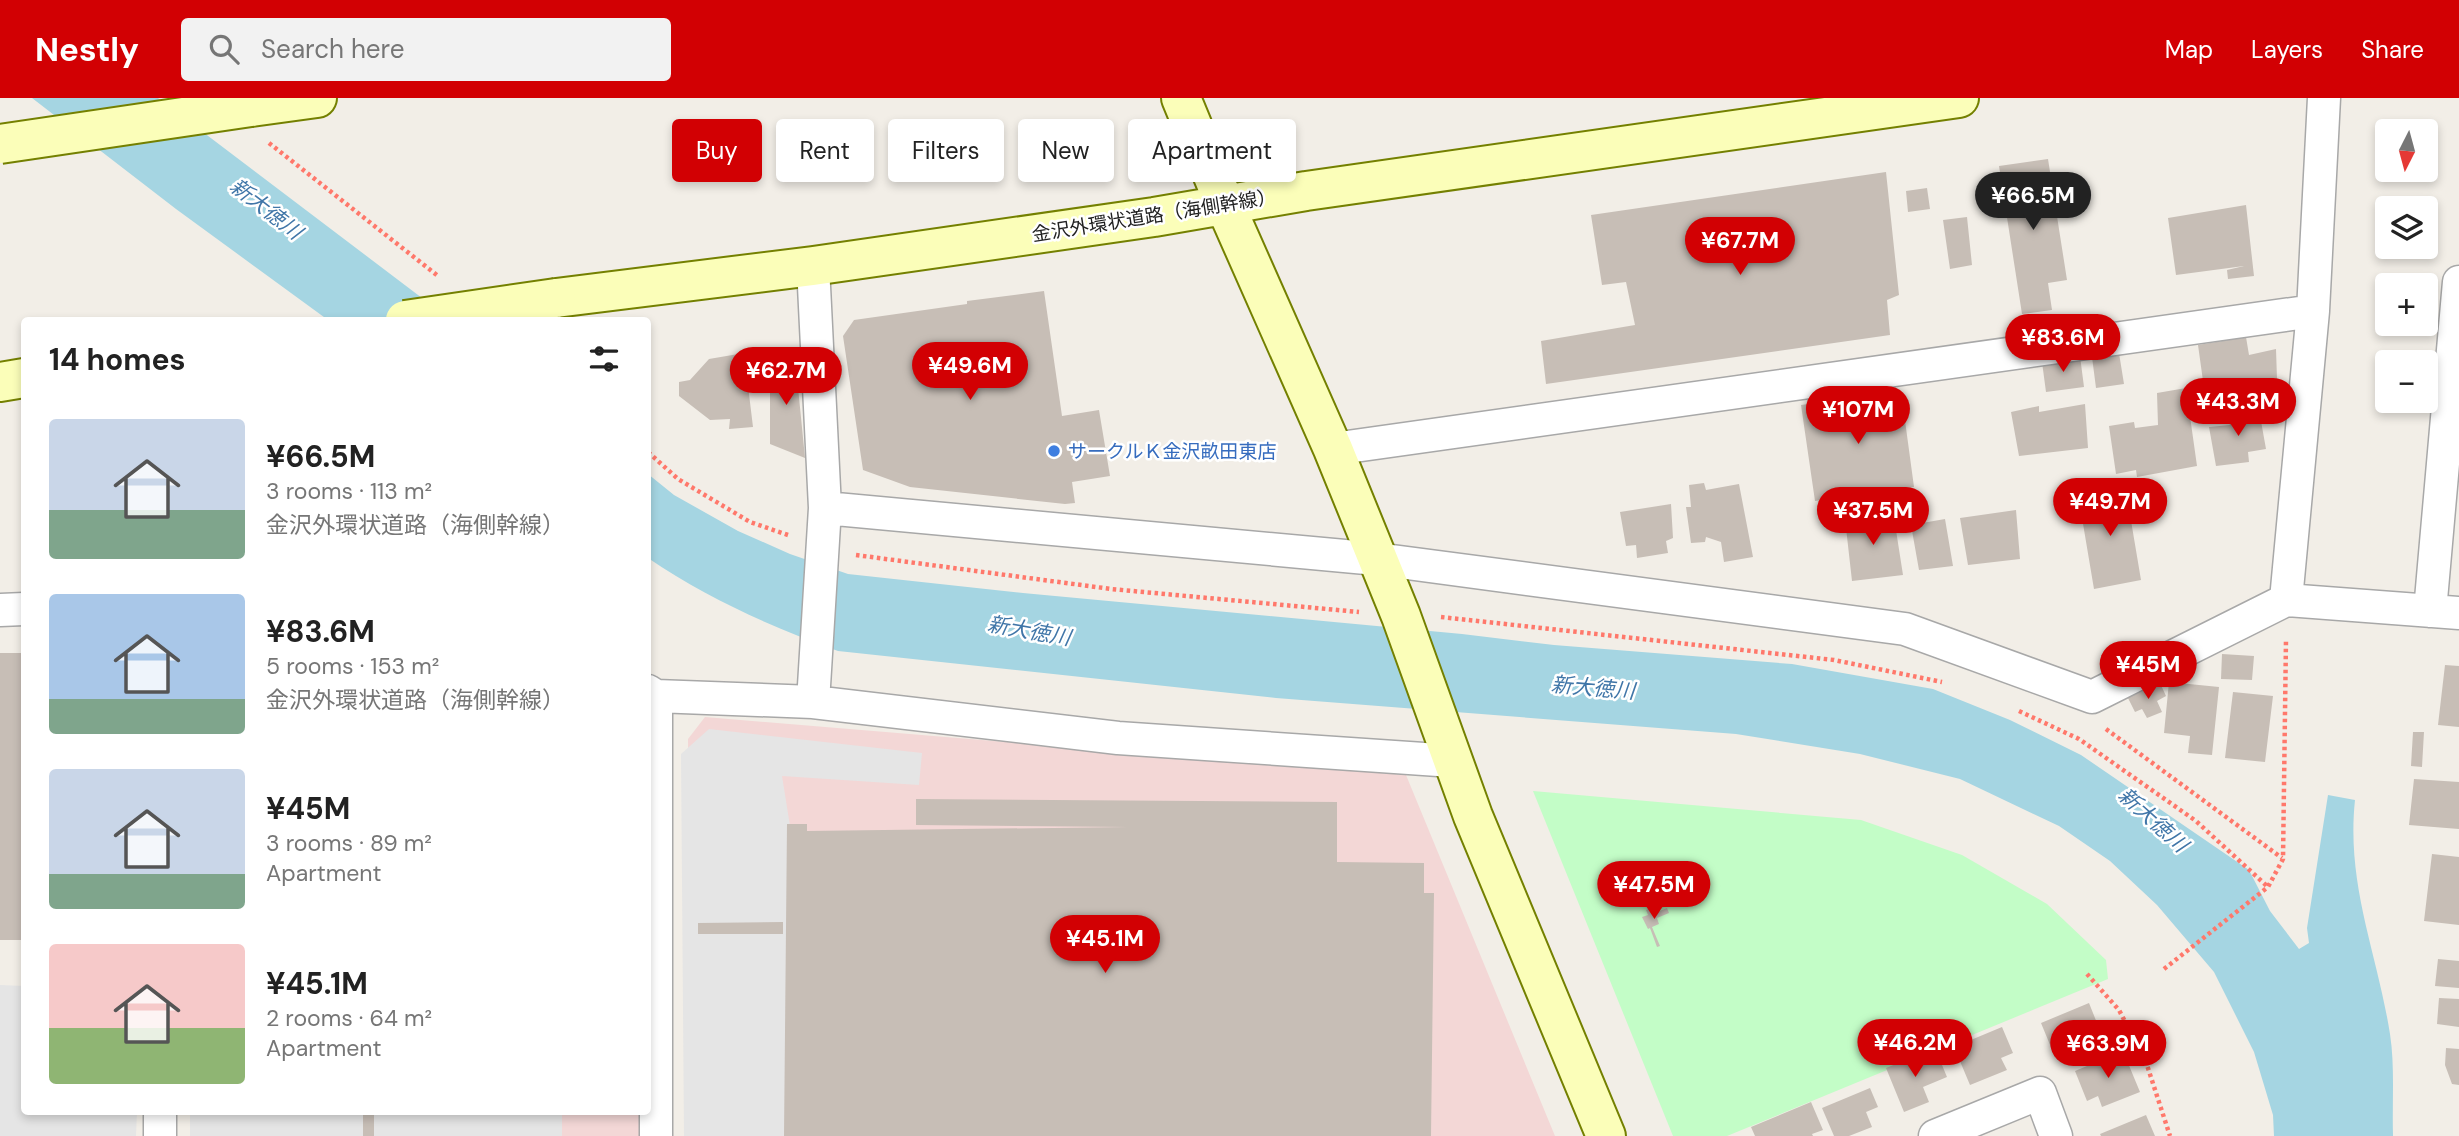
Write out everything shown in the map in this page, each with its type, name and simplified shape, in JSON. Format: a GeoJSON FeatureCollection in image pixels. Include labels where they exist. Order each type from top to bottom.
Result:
{"type":"FeatureCollection","features":[{"type":"Feature","properties":{"kind":"street"},"geometry":{"type":"LineString","coordinates":[[0,144],[258,124],[317,98]]}},
{"type":"Feature","properties":{"kind":"street"},"geometry":{"type":"LineString","coordinates":[[1181,98],[1225,205],[1333,449],[1401,616],[1472,816],[1606,1136]]}},
{"type":"Feature","properties":{"kind":"street","name":"金沢外環状道路（海側幹線）"},"geometry":{"type":"LineString","coordinates":[[426,317],[813,266],[1959,98]]}},
{"type":"Feature","properties":{"kind":"street"},"geometry":{"type":"LineString","coordinates":[[2286,600],[2313,311],[2324,98]]}},
{"type":"Feature","properties":{"kind":"street"},"geometry":{"type":"LineString","coordinates":[[813,266],[825,508],[814,694]]}},
{"type":"Feature","properties":{"kind":"street"},"geometry":{"type":"LineString","coordinates":[[825,508],[1377,559],[1905,629],[2092,697],[2286,600],[2444,612],[2459,282]]}},
{"type":"Feature","properties":{"kind":"street"},"geometry":{"type":"LineString","coordinates":[[1333,449],[2313,311]]}},
{"type":"Feature","properties":{"kind":"street"},"geometry":{"type":"LineString","coordinates":[[0,382],[21,378]]}},
{"type":"Feature","properties":{"kind":"street"},"geometry":{"type":"LineString","coordinates":[[0,610],[21,610]]}},
{"type":"Feature","properties":{"kind":"street"},"geometry":{"type":"LineString","coordinates":[[656,1136],[652,693],[814,694],[1118,738],[1448,749]]}},
{"type":"Feature","properties":{"kind":"street"},"geometry":{"type":"LineString","coordinates":[[1935,1136],[2040,1093],[2056,1136]]}},
{"type":"Feature","properties":{"kind":"street"},"geometry":{"type":"LineString","coordinates":[[160,1115],[160,1136]]}},
{"type":"Feature","properties":{"kind":"path"},"geometry":{"type":"LineString","coordinates":[[258,124],[439,278]]}},
{"type":"Feature","properties":{"kind":"path"},"geometry":{"type":"LineString","coordinates":[[651,455],[678,480],[750,522],[867,559],[1111,589],[1401,616],[1441,617],[1835,660],[1944,683]]}},
{"type":"Feature","properties":{"kind":"path"},"geometry":{"type":"LineString","coordinates":[[2164,969],[2268,887],[2283,859],[2286,600]]}},
{"type":"Feature","properties":{"kind":"path"},"geometry":{"type":"LineString","coordinates":[[2092,697],[2098,722],[2113,737],[2283,859]]}},
{"type":"Feature","properties":{"kind":"path"},"geometry":{"type":"LineString","coordinates":[[2007,705],[2079,739],[2196,821],[2268,887]]}},
{"type":"Feature","properties":{"kind":"path"},"geometry":{"type":"LineString","coordinates":[[2087,974],[2119,1010],[2146,1062],[2170,1136]]}},
{"type":"Feature","properties":{"kind":"shaded area"},"geometry":{"type":"Polygon","coordinates":[[[705,717],[1406,775],[1555,1136],[691,1136],[688,739],[705,717]]]}},
{"type":"Feature","properties":{"kind":"shaded area"},"geometry":{"type":"Polygon","coordinates":[[[709,729],[922,753],[919,785],[782,776],[791,832],[789,1136],[684,1136],[681,754],[709,729]]]}},
{"type":"Feature","properties":{"kind":"shaded area"},"geometry":{"type":"Polygon","coordinates":[[[0,985],[21,986],[21,1115],[137,1115],[136,1136],[0,1136],[0,985]]]}},
{"type":"Feature","properties":{"kind":"shaded area"},"geometry":{"type":"Polygon","coordinates":[[[190,1115],[639,1115],[639,1136],[190,1136],[190,1115]]]}},
{"type":"Feature","properties":{"kind":"shaded area"},"geometry":{"type":"Polygon","coordinates":[[[190,1115],[562,1115],[562,1136],[190,1136],[190,1115]]]}},
{"type":"Feature","properties":{"kind":"green space"},"geometry":{"type":"Polygon","coordinates":[[[1533,791],[1861,820],[1962,855],[2047,904],[2106,960],[2108,979],[1727,1136],[1673,1136],[1533,791]]]}},
{"type":"Feature","properties":{"kind":"water","name":"新大徳川"},"geometry":{"type":"Polygon","coordinates":[[[32,98],[158,98],[447,317],[324,317],[176,209],[32,98]]]}},
{"type":"Feature","properties":{"kind":"water","name":"新大徳川"},"geometry":{"type":"Polygon","coordinates":[[[651,476],[674,495],[738,531],[790,554],[848,574],[1554,645],[1792,664],[1933,689],[2010,720],[2081,755],[2249,870],[2270,911],[2299,949],[2309,943],[2307,928],[2328,795],[2355,800],[2353,831],[2359,890],[2392,1046],[2393,1136],[2274,1136],[2273,1115],[2254,1052],[2214,972],[2157,905],[2110,861],[2059,826],[1960,779],[1860,754],[1736,734],[1276,698],[838,651],[740,610],[651,560],[651,476]]]}},
{"type":"Feature","properties":{"kind":"building"},"geometry":{"type":"Polygon","coordinates":[[[2048,159],[2067,280],[2048,283],[2052,310],[2022,314],[1999,166],[2048,159]]]}},
{"type":"Feature","properties":{"kind":"building"},"geometry":{"type":"Polygon","coordinates":[[[1886,172],[1899,295],[1887,300],[1890,335],[1546,384],[1541,341],[1635,325],[1626,282],[1602,285],[1591,215],[1886,172]]]}},
{"type":"Feature","properties":{"kind":"building"},"geometry":{"type":"Polygon","coordinates":[[[1927,188],[1930,209],[1908,212],[1906,191],[1927,188]]]}},
{"type":"Feature","properties":{"kind":"building"},"geometry":{"type":"Polygon","coordinates":[[[2246,205],[2254,276],[2228,279],[2227,270],[2244,266],[2176,275],[2168,218],[2246,205]]]}},
{"type":"Feature","properties":{"kind":"building"},"geometry":{"type":"Polygon","coordinates":[[[1967,217],[1972,265],[1950,269],[1943,220],[1967,217]]]}},
{"type":"Feature","properties":{"kind":"building"},"geometry":{"type":"Polygon","coordinates":[[[1044,291],[1062,416],[1099,410],[1110,476],[1072,482],[1075,503],[1065,504],[910,487],[863,470],[843,336],[854,320],[1044,291]]]}},
{"type":"Feature","properties":{"kind":"building"},"geometry":{"type":"Polygon","coordinates":[[[2246,337],[2249,355],[2276,349],[2277,379],[2204,388],[2198,345],[2246,337]]]}},
{"type":"Feature","properties":{"kind":"building"},"geometry":{"type":"Polygon","coordinates":[[[744,353],[753,427],[729,429],[730,419],[710,420],[679,396],[679,382],[690,380],[709,359],[744,353]]]}},
{"type":"Feature","properties":{"kind":"building"},"geometry":{"type":"Polygon","coordinates":[[[2119,353],[2124,384],[2096,388],[2092,357],[2119,353]]]}},
{"type":"Feature","properties":{"kind":"building"},"geometry":{"type":"Polygon","coordinates":[[[2080,356],[2084,387],[2046,392],[2042,362],[2080,356]]]}},
{"type":"Feature","properties":{"kind":"building"},"geometry":{"type":"Polygon","coordinates":[[[795,357],[805,458],[770,444],[770,359],[795,357]]]}},
{"type":"Feature","properties":{"kind":"building"},"geometry":{"type":"Polygon","coordinates":[[[2186,388],[2197,466],[2137,477],[2136,470],[2116,474],[2109,426],[2134,422],[2135,428],[2158,425],[2157,393],[2186,388]]]}},
{"type":"Feature","properties":{"kind":"building"},"geometry":{"type":"Polygon","coordinates":[[[1901,391],[1914,487],[1815,501],[1801,405],[1901,391]]]}},
{"type":"Feature","properties":{"kind":"building"},"geometry":{"type":"Polygon","coordinates":[[[2085,404],[2088,448],[2019,456],[2011,412],[2039,406],[2039,412],[2085,404]]]}},
{"type":"Feature","properties":{"kind":"building"},"geometry":{"type":"Polygon","coordinates":[[[2259,410],[2266,449],[2248,452],[2249,462],[2216,466],[2209,427],[2230,425],[2226,415],[2259,410]]]}},
{"type":"Feature","properties":{"kind":"building"},"geometry":{"type":"Polygon","coordinates":[[[1704,483],[1706,490],[1739,484],[1753,557],[1724,562],[1721,542],[1706,537],[1705,542],[1691,543],[1686,507],[1691,507],[1689,485],[1704,483]]]}},
{"type":"Feature","properties":{"kind":"building"},"geometry":{"type":"Polygon","coordinates":[[[2125,485],[2141,580],[2094,589],[2079,500],[2085,499],[2086,493],[2125,485]]]}},
{"type":"Feature","properties":{"kind":"building"},"geometry":{"type":"Polygon","coordinates":[[[1671,504],[1673,538],[1666,541],[1668,553],[1637,558],[1636,545],[1626,546],[1620,512],[1671,504]]]}},
{"type":"Feature","properties":{"kind":"building"},"geometry":{"type":"Polygon","coordinates":[[[2016,510],[2020,559],[1968,565],[1960,518],[2016,510]]]}},
{"type":"Feature","properties":{"kind":"building"},"geometry":{"type":"Polygon","coordinates":[[[1893,511],[1903,575],[1852,581],[1845,519],[1893,511]]]}},
{"type":"Feature","properties":{"kind":"building"},"geometry":{"type":"Polygon","coordinates":[[[1945,519],[1953,566],[1919,570],[1911,525],[1945,519]]]}},
{"type":"Feature","properties":{"kind":"building"},"geometry":{"type":"Polygon","coordinates":[[[0,653],[21,653],[21,940],[0,940],[0,653]]]}},
{"type":"Feature","properties":{"kind":"building"},"geometry":{"type":"Polygon","coordinates":[[[2222,654],[2254,656],[2252,680],[2221,679],[2222,654]]]}},
{"type":"Feature","properties":{"kind":"building"},"geometry":{"type":"Polygon","coordinates":[[[2445,665],[2459,666],[2459,727],[2438,725],[2445,665]]]}},
{"type":"Feature","properties":{"kind":"building"},"geometry":{"type":"Polygon","coordinates":[[[2169,682],[2219,687],[2212,755],[2188,753],[2190,736],[2164,733],[2169,682]]]}},
{"type":"Feature","properties":{"kind":"building"},"geometry":{"type":"Polygon","coordinates":[[[2160,683],[2166,696],[2157,701],[2162,712],[2147,718],[2142,709],[2135,712],[2128,698],[2160,683]]]}},
{"type":"Feature","properties":{"kind":"building"},"geometry":{"type":"Polygon","coordinates":[[[2233,692],[2273,696],[2265,762],[2225,758],[2233,692]]]}},
{"type":"Feature","properties":{"kind":"building"},"geometry":{"type":"Polygon","coordinates":[[[2413,732],[2424,732],[2422,767],[2411,766],[2413,732]]]}},
{"type":"Feature","properties":{"kind":"building"},"geometry":{"type":"Polygon","coordinates":[[[2414,779],[2459,782],[2459,829],[2409,825],[2414,779]]]}},
{"type":"Feature","properties":{"kind":"building"},"geometry":{"type":"Polygon","coordinates":[[[916,799],[1337,802],[1337,862],[1424,863],[1424,893],[1434,893],[1431,1136],[784,1136],[787,824],[807,824],[807,831],[1128,827],[916,825],[916,799]]]}},
{"type":"Feature","properties":{"kind":"building"},"geometry":{"type":"Polygon","coordinates":[[[2432,854],[2459,857],[2459,925],[2424,921],[2432,854]]]}},
{"type":"Feature","properties":{"kind":"building"},"geometry":{"type":"Polygon","coordinates":[[[1652,907],[1655,913],[1667,908],[1669,913],[1657,918],[1659,924],[1652,927],[1660,946],[1657,947],[1650,928],[1648,929],[1642,917],[1648,915],[1646,910],[1652,907]]]}},
{"type":"Feature","properties":{"kind":"building"},"geometry":{"type":"Polygon","coordinates":[[[783,922],[783,934],[698,934],[698,923],[783,922]]]}},
{"type":"Feature","properties":{"kind":"building"},"geometry":{"type":"Polygon","coordinates":[[[2438,959],[2459,961],[2459,988],[2435,986],[2438,959]]]}},
{"type":"Feature","properties":{"kind":"building"},"geometry":{"type":"Polygon","coordinates":[[[2439,998],[2459,999],[2459,1027],[2437,1024],[2439,998]]]}},
{"type":"Feature","properties":{"kind":"building"},"geometry":{"type":"Polygon","coordinates":[[[2089,1003],[2103,1038],[2055,1057],[2041,1023],[2089,1003]]]}},
{"type":"Feature","properties":{"kind":"building"},"geometry":{"type":"Polygon","coordinates":[[[2002,1027],[2013,1053],[2001,1058],[2007,1070],[1970,1085],[1954,1047],[2002,1027]]]}},
{"type":"Feature","properties":{"kind":"building"},"geometry":{"type":"Polygon","coordinates":[[[2446,1048],[2459,1049],[2459,1085],[2452,1084],[2445,1065],[2446,1048]]]}},
{"type":"Feature","properties":{"kind":"building"},"geometry":{"type":"Polygon","coordinates":[[[2123,1051],[2140,1092],[2102,1107],[2098,1096],[2087,1101],[2075,1071],[2123,1051]]]}},
{"type":"Feature","properties":{"kind":"building"},"geometry":{"type":"Polygon","coordinates":[[[1937,1053],[1947,1077],[1923,1087],[1929,1102],[1904,1112],[1886,1068],[1921,1054],[1924,1059],[1937,1053]]]}},
{"type":"Feature","properties":{"kind":"building"},"geometry":{"type":"Polygon","coordinates":[[[1870,1088],[1878,1107],[1866,1112],[1872,1127],[1849,1136],[1834,1136],[1822,1108],[1870,1088]]]}},
{"type":"Feature","properties":{"kind":"building"},"geometry":{"type":"Polygon","coordinates":[[[1811,1102],[1823,1130],[1812,1134],[1813,1136],[1755,1136],[1751,1127],[1811,1102]]]}},
{"type":"Feature","properties":{"kind":"building"},"geometry":{"type":"Polygon","coordinates":[[[363,1115],[374,1115],[374,1136],[363,1136],[363,1115]]]}},
{"type":"Feature","properties":{"kind":"building"},"geometry":{"type":"Polygon","coordinates":[[[2146,1115],[2155,1136],[2100,1134],[2146,1115]]]}},
{"type":"Feature","properties":{"kind":"place","name":"サークルＫ金沢畝田東店"},"geometry":{"type":"Point","coordinates":[1054,451]}}]}
